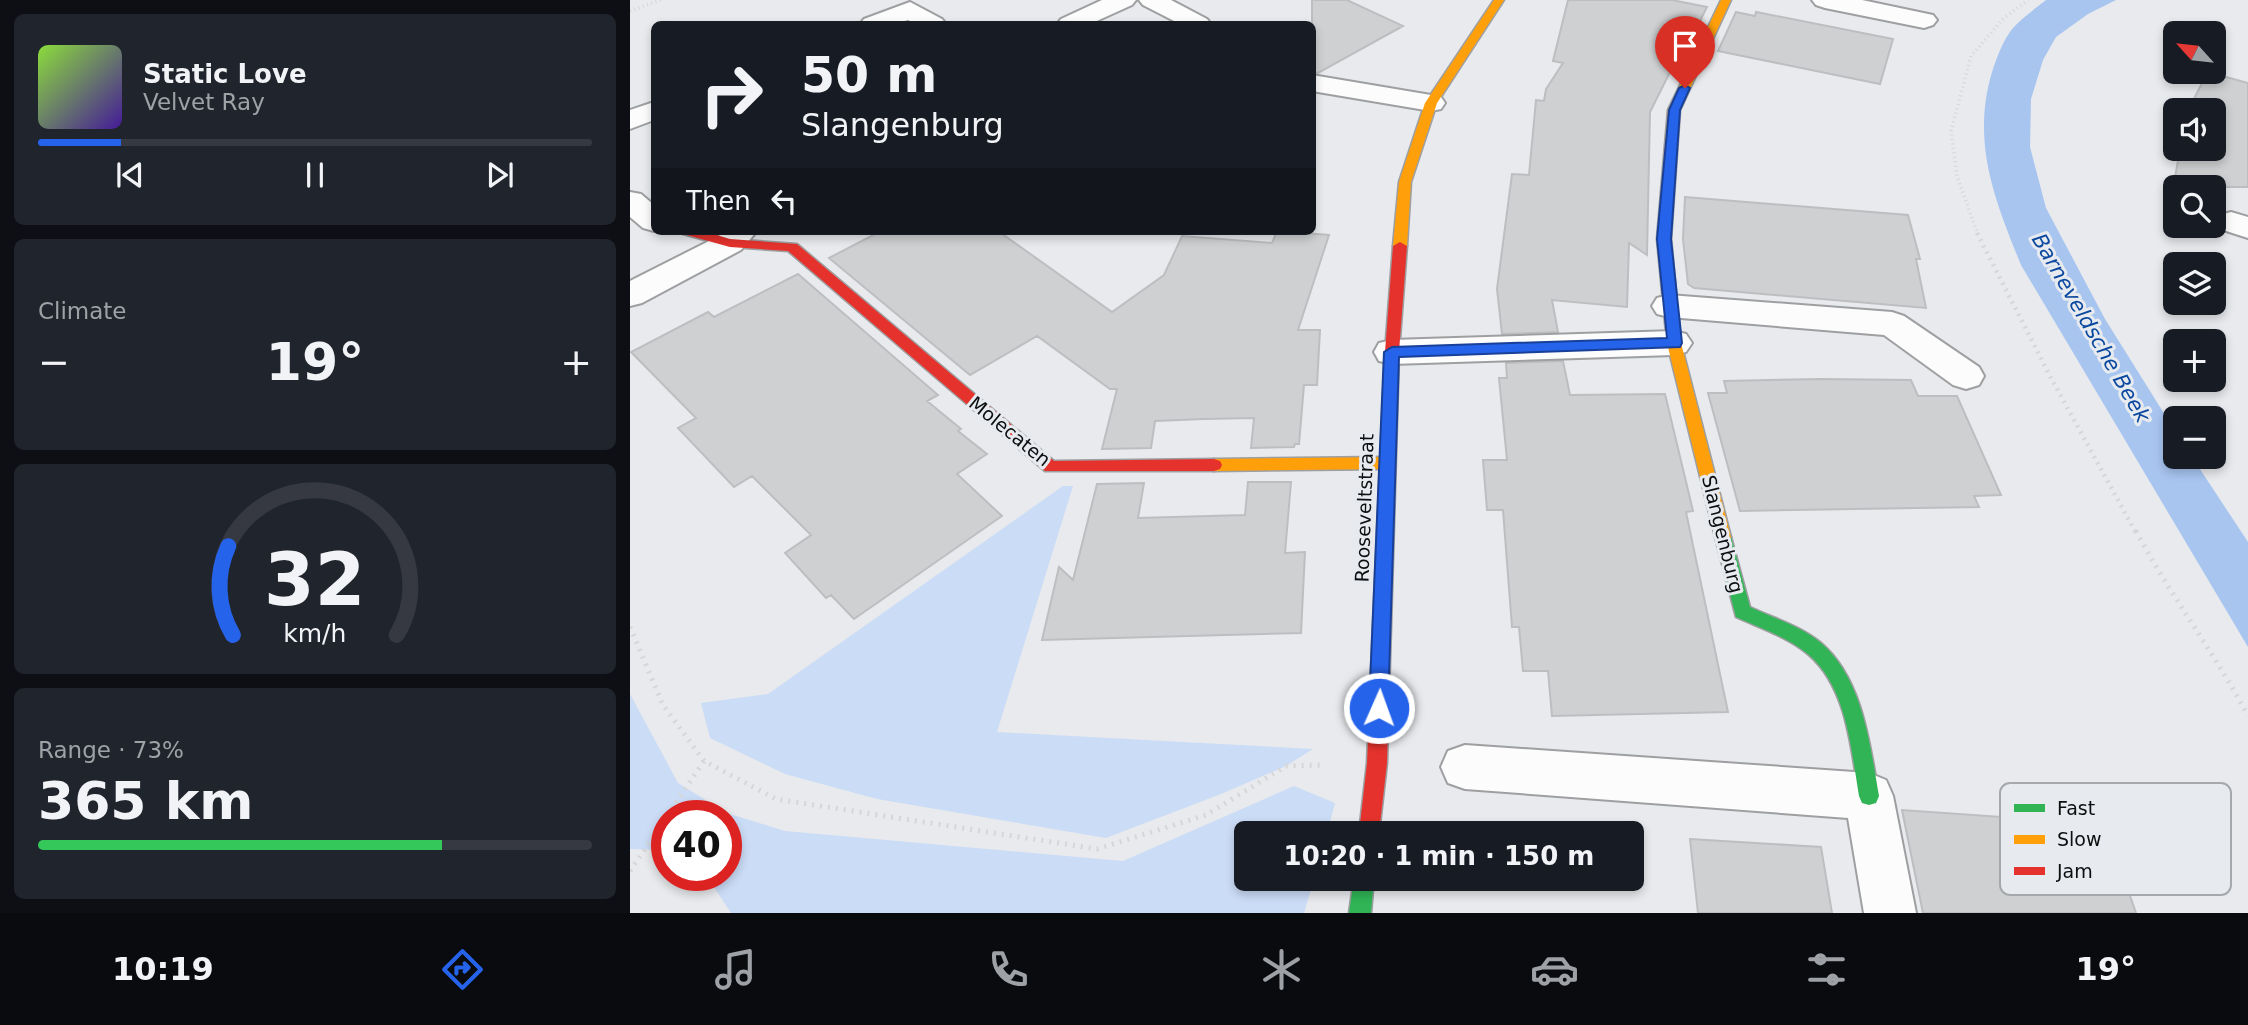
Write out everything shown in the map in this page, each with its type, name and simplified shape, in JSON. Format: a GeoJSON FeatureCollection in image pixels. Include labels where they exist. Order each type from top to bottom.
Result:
{"type":"FeatureCollection","features":[{"type":"Feature","properties":{"kind":"street"},"geometry":{"type":"LineString","coordinates":[[1077,21],[1123,0]]}},
{"type":"Feature","properties":{"kind":"street"},"geometry":{"type":"LineString","coordinates":[[1152,0],[1192,21]]}},
{"type":"Feature","properties":{"kind":"street","name":"Rooseveltstraat"},"geometry":{"type":"LineString","coordinates":[[1370,821],[1377,763],[1392,352],[1405,182],[1431,103],[1499,0]]}},
{"type":"Feature","properties":{"kind":"street","name":"Slangenburg"},"geometry":{"type":"LineString","coordinates":[[1726,0],[1674,110],[1664,239],[1674,343],[1742,612],[1817,649],[1840,681],[1856,729],[1890,913]]}},
{"type":"Feature","properties":{"kind":"street"},"geometry":{"type":"LineString","coordinates":[[1825,0],[1924,20]]}},
{"type":"Feature","properties":{"kind":"street"},"geometry":{"type":"LineString","coordinates":[[878,21],[902,5],[928,21]]}},
{"type":"Feature","properties":{"kind":"street"},"geometry":{"type":"LineString","coordinates":[[1316,84],[1431,103]]}},
{"type":"Feature","properties":{"kind":"street"},"geometry":{"type":"LineString","coordinates":[[630,120],[651,111]]}},
{"type":"Feature","properties":{"kind":"street"},"geometry":{"type":"LineString","coordinates":[[630,201],[651,218]]}},
{"type":"Feature","properties":{"kind":"street"},"geometry":{"type":"LineString","coordinates":[[630,295],[735,237]]}},
{"type":"Feature","properties":{"kind":"street","name":"Molecaten"},"geometry":{"type":"LineString","coordinates":[[735,237],[792,247],[1051,467],[1387,463]]}},
{"type":"Feature","properties":{"kind":"street"},"geometry":{"type":"LineString","coordinates":[[1669,306],[1892,324],[1966,376]]}},
{"type":"Feature","properties":{"kind":"street"},"geometry":{"type":"LineString","coordinates":[[1392,352],[1674,343]]}},
{"type":"Feature","properties":{"kind":"street"},"geometry":{"type":"LineString","coordinates":[[1465,767],[1869,796]]}},
{"type":"Feature","properties":{"kind":"street"},"geometry":{"type":"LineString","coordinates":[[1360,913],[1363,891]]}},
{"type":"Feature","properties":{"kind":"path"},"geometry":{"type":"LineString","coordinates":[[630,11],[662,0]]}},
{"type":"Feature","properties":{"kind":"path"},"geometry":{"type":"LineString","coordinates":[[2028,0],[2004,18],[1971,56],[1951,131],[1957,176],[1971,222],[2051,378],[2153,563],[2224,671],[2248,716]]}},
{"type":"Feature","properties":{"kind":"path"},"geometry":{"type":"LineString","coordinates":[[630,627],[663,705],[704,761],[776,799],[1097,849],[1206,815],[1286,766],[1377,763]]}},
{"type":"Feature","properties":{"kind":"path"},"geometry":{"type":"LineString","coordinates":[[678,800],[704,761]]}},
{"type":"Feature","properties":{"kind":"path"},"geometry":{"type":"LineString","coordinates":[[630,871],[651,840]]}},
{"type":"Feature","properties":{"kind":"shaded area"},"geometry":{"type":"Polygon","coordinates":[[[1063,486],[1073,486],[997,732],[1313,749],[1286,766],[1221,794],[1106,838],[877,799],[785,774],[710,738],[701,703],[768,694],[1063,486]]]}},
{"type":"Feature","properties":{"kind":"shaded area"},"geometry":{"type":"Polygon","coordinates":[[[630,694],[678,783],[706,800],[651,800],[651,850],[630,849],[630,694]]]}},
{"type":"Feature","properties":{"kind":"shaded area"},"geometry":{"type":"Polygon","coordinates":[[[1294,786],[1335,803],[1330,821],[1234,821],[1234,891],[1310,891],[1304,913],[731,913],[717,891],[742,891],[742,818],[785,831],[1123,861],[1294,786]]]}},
{"type":"Feature","properties":{"kind":"water","name":"Barneveldsche Beek"},"geometry":{"type":"Polygon","coordinates":[[[2046,0],[2116,0],[2088,14],[2056,37],[2043,60],[2031,99],[2030,147],[2046,208],[2105,319],[2163,412],[2163,469],[2200,469],[2248,542],[2248,647],[2021,265],[2003,217],[1989,171],[1985,147],[1986,98],[2001,49],[2009,33],[2046,0]]]}},
{"type":"Feature","properties":{"kind":"building"},"geometry":{"type":"Polygon","coordinates":[[[1312,0],[1347,0],[1403,26],[1318,73],[1316,21],[1312,21],[1312,0]]]}},
{"type":"Feature","properties":{"kind":"building"},"geometry":{"type":"Polygon","coordinates":[[[1568,0],[1672,0],[1707,7],[1688,45],[1684,44],[1650,112],[1647,255],[1629,243],[1627,307],[1552,300],[1558,332],[1502,334],[1497,289],[1512,174],[1529,175],[1536,100],[1544,101],[1546,89],[1563,63],[1553,61],[1568,0]]]}},
{"type":"Feature","properties":{"kind":"building"},"geometry":{"type":"Polygon","coordinates":[[[1736,12],[1755,16],[1756,12],[1893,39],[1880,84],[1718,51],[1736,12]]]}},
{"type":"Feature","properties":{"kind":"building"},"geometry":{"type":"Polygon","coordinates":[[[2226,77],[2248,83],[2248,187],[2226,187],[2226,175],[2175,175],[2178,161],[2226,161],[2226,98],[2194,98],[2202,84],[2226,84],[2226,77]]]}},
{"type":"Feature","properties":{"kind":"building"},"geometry":{"type":"Polygon","coordinates":[[[1685,197],[1908,215],[1920,259],[1916,259],[1926,308],[1694,288],[1688,284],[1683,239],[1685,197]]]}},
{"type":"Feature","properties":{"kind":"building"},"geometry":{"type":"Polygon","coordinates":[[[873,235],[1004,235],[1112,312],[1164,275],[1182,236],[1272,243],[1275,235],[1329,235],[1298,330],[1320,330],[1317,385],[1304,385],[1299,444],[1294,447],[1251,448],[1254,418],[1204,419],[1155,421],[1151,448],[1102,449],[1117,389],[1110,389],[1037,336],[970,375],[829,258],[873,235]]]}},
{"type":"Feature","properties":{"kind":"building"},"geometry":{"type":"Polygon","coordinates":[[[798,274],[938,395],[927,401],[987,454],[957,474],[1002,516],[854,619],[831,595],[826,598],[785,553],[811,535],[752,476],[734,487],[678,428],[696,418],[631,352],[708,312],[714,317],[798,274]]]}},
{"type":"Feature","properties":{"kind":"building"},"geometry":{"type":"Polygon","coordinates":[[[1563,361],[1570,395],[1665,394],[1693,511],[1686,512],[1728,712],[1552,716],[1548,671],[1523,671],[1519,627],[1512,627],[1503,510],[1487,510],[1483,460],[1507,460],[1499,378],[1507,378],[1506,363],[1563,361]]]}},
{"type":"Feature","properties":{"kind":"building"},"geometry":{"type":"Polygon","coordinates":[[[1911,380],[1918,396],[1957,396],[2001,495],[1974,496],[1979,507],[1740,511],[1708,393],[1727,393],[1724,381],[1911,380]]]}},
{"type":"Feature","properties":{"kind":"building"},"geometry":{"type":"Polygon","coordinates":[[[1248,482],[1291,482],[1285,553],[1305,552],[1301,633],[1042,640],[1059,567],[1073,580],[1097,484],[1144,483],[1138,518],[1245,515],[1248,482]]]}},
{"type":"Feature","properties":{"kind":"building"},"geometry":{"type":"Polygon","coordinates":[[[1902,810],[2000,817],[2000,895],[2130,895],[2136,913],[1923,913],[1902,810]]]}},
{"type":"Feature","properties":{"kind":"building"},"geometry":{"type":"Polygon","coordinates":[[[1690,839],[1821,847],[1832,913],[1698,913],[1690,839]]]}},
{"type":"Feature","properties":{"kind":"traffic: fast"},"geometry":{"type":"LineString","coordinates":[[1723,537],[1742,612],[1806,642],[1827,661],[1838,677],[1853,716],[1869,796]]}},
{"type":"Feature","properties":{"kind":"traffic: fast"},"geometry":{"type":"LineString","coordinates":[[1360,913],[1363,891]]}},
{"type":"Feature","properties":{"kind":"traffic: slow"},"geometry":{"type":"LineString","coordinates":[[1400,246],[1405,182],[1431,103],[1499,0]]}},
{"type":"Feature","properties":{"kind":"traffic: slow"},"geometry":{"type":"LineString","coordinates":[[1723,537],[1674,343],[1664,239],[1674,110],[1726,0]]}},
{"type":"Feature","properties":{"kind":"traffic: slow"},"geometry":{"type":"LineString","coordinates":[[1214,465],[1387,463]]}},
{"type":"Feature","properties":{"kind":"traffic: jam"},"geometry":{"type":"LineString","coordinates":[[702,235],[730,243],[792,247],[1051,467],[1214,465]]}},
{"type":"Feature","properties":{"kind":"traffic: jam"},"geometry":{"type":"LineString","coordinates":[[1370,821],[1377,763],[1392,352],[1400,246]]}},
{"type":"Feature","properties":{"kind":"route"},"geometry":{"type":"LineString","coordinates":[[1379,708],[1392,352],[1674,343],[1664,239],[1674,110],[1685,88]]}}]}
